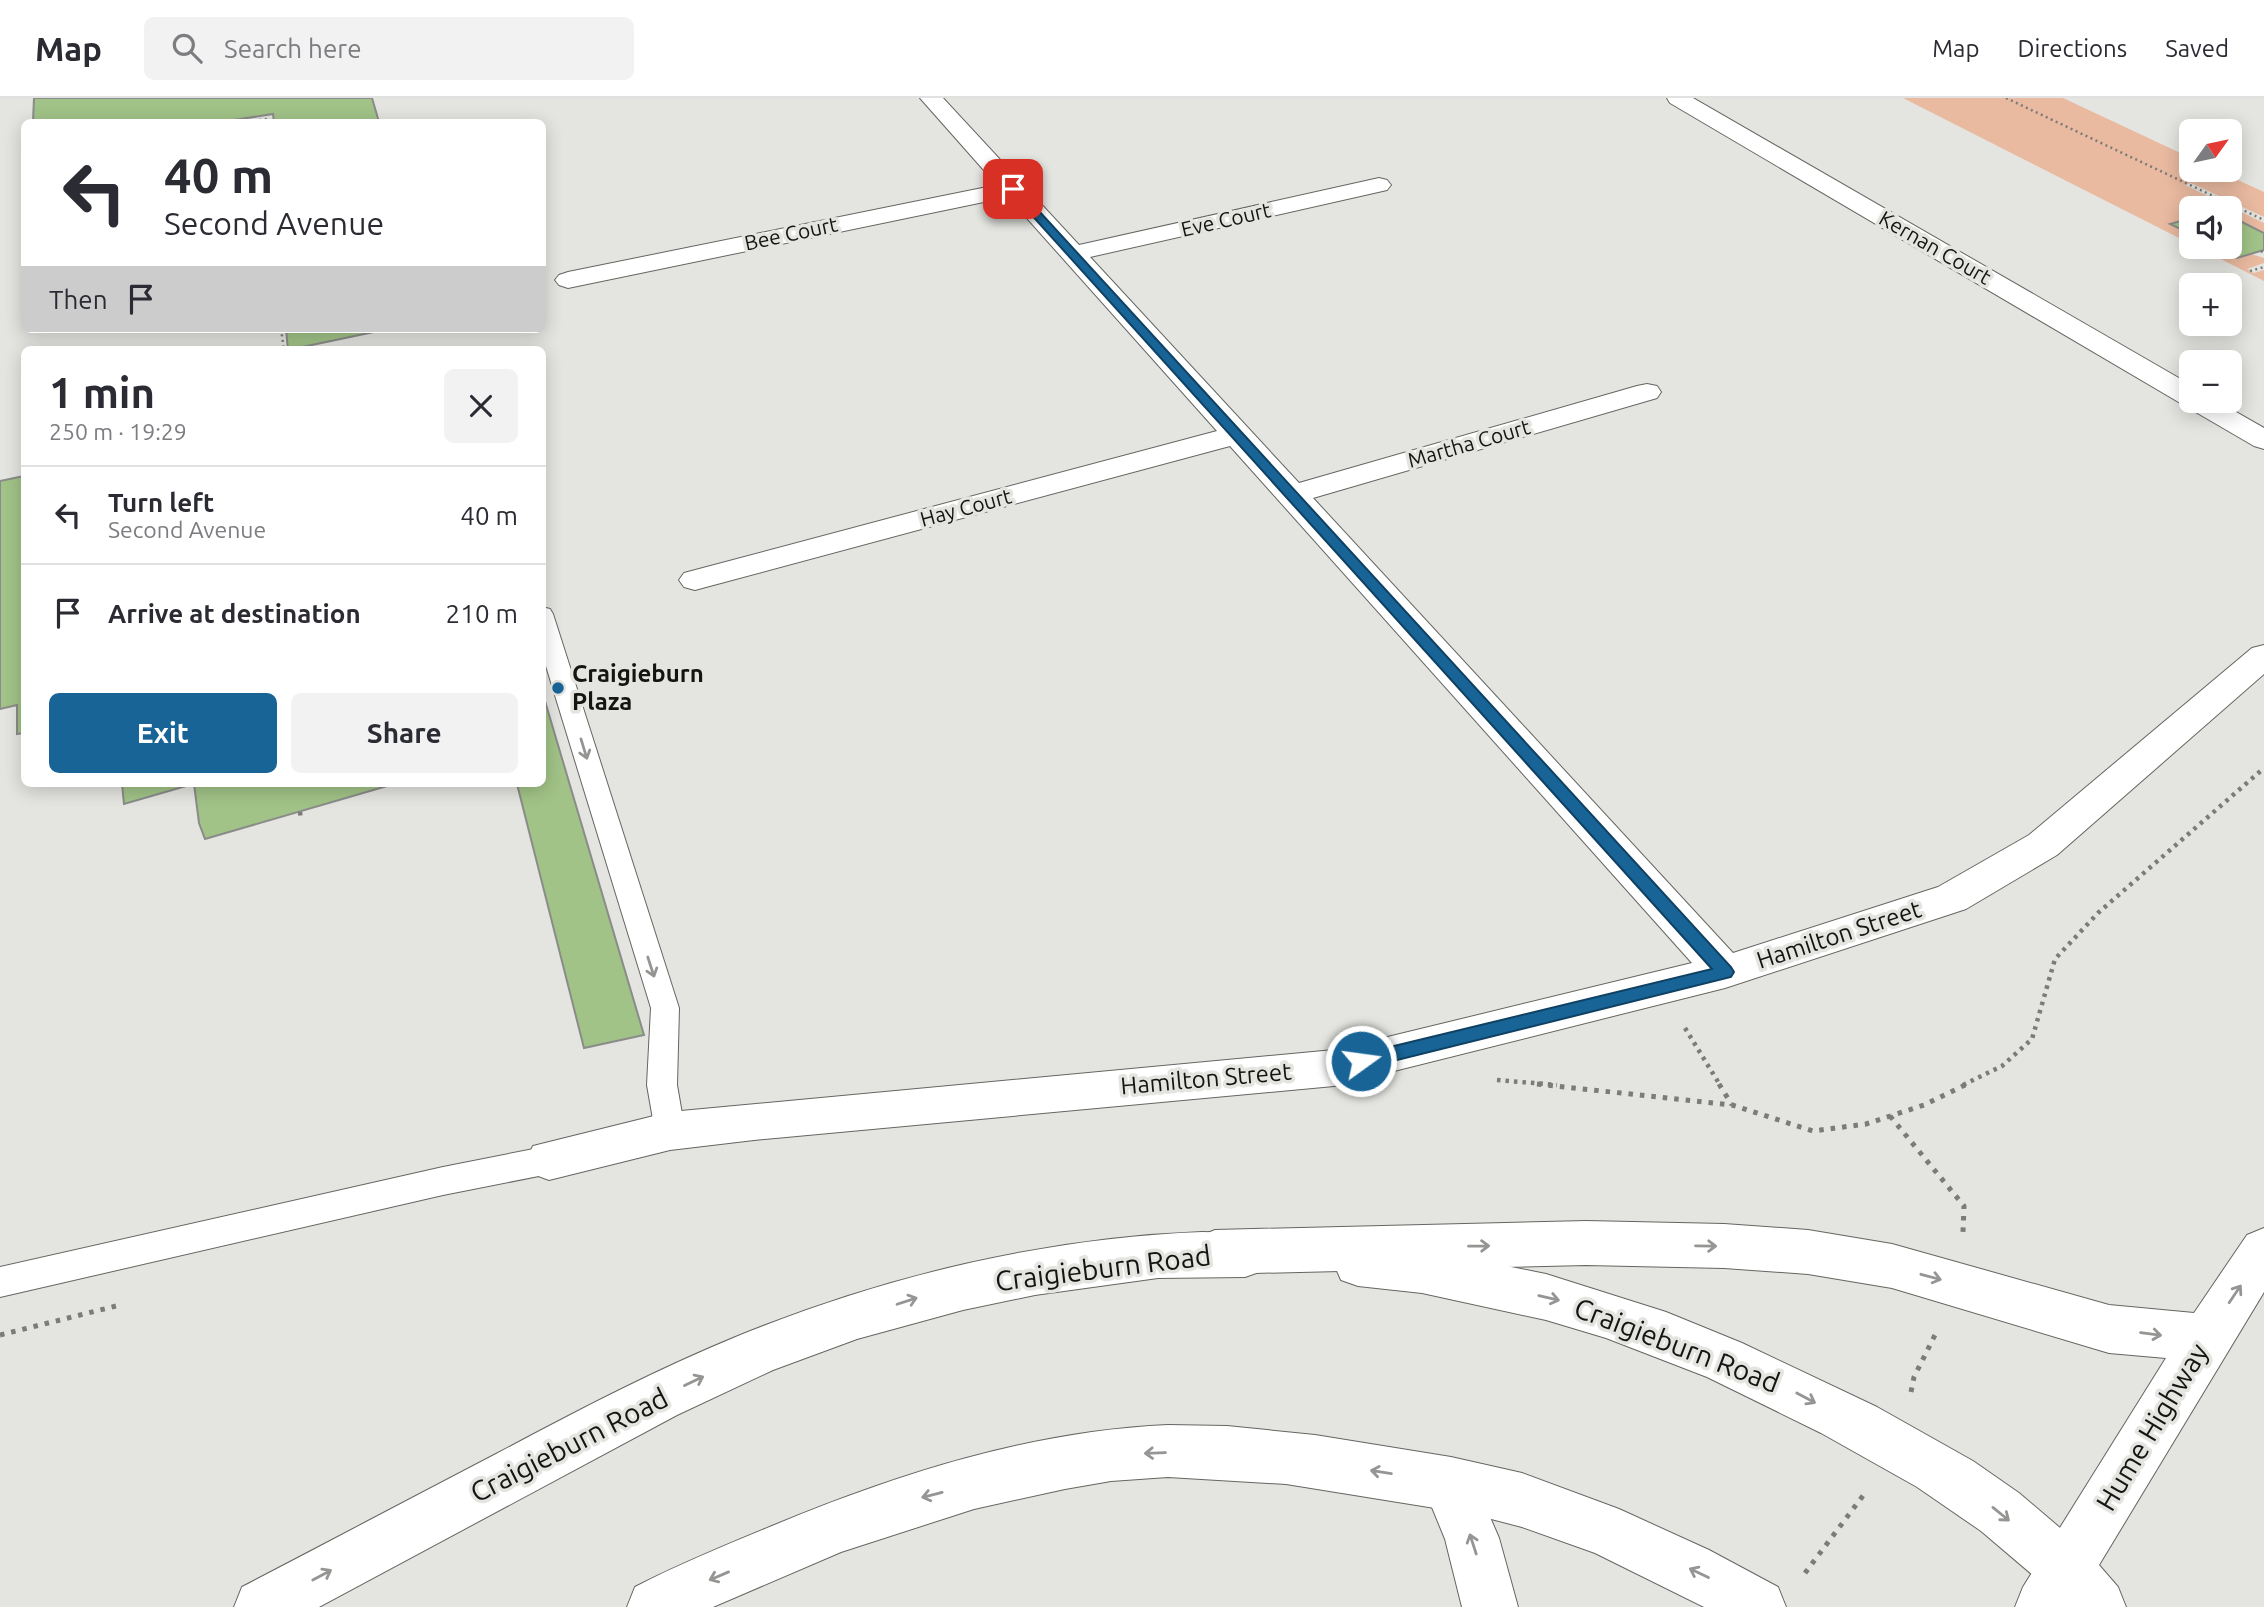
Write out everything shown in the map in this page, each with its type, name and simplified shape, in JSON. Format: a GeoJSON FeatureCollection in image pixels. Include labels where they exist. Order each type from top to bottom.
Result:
{"type":"FeatureCollection","features":[{"type":"Feature","properties":{"kind":"main road"},"geometry":{"type":"LineString","coordinates":[[930,98],[1725,972]]}},
{"type":"Feature","properties":{"kind":"main road","name":"Kernan Court"},"geometry":{"type":"LineString","coordinates":[[1678,98],[2179,390]]}},
{"type":"Feature","properties":{"kind":"main road","name":"Eve Court"},"geometry":{"type":"LineString","coordinates":[[1072,254],[1379,186]]}},
{"type":"Feature","properties":{"kind":"main road","name":"Bee Court"},"geometry":{"type":"LineString","coordinates":[[568,280],[1013,189]]}},
{"type":"Feature","properties":{"kind":"main road","name":"Martha Court"},"geometry":{"type":"LineString","coordinates":[[1292,495],[1647,392]]}},
{"type":"Feature","properties":{"kind":"main road"},"geometry":{"type":"LineString","coordinates":[[2218,413],[2264,440]]}},
{"type":"Feature","properties":{"kind":"main road","name":"Hay Court"},"geometry":{"type":"LineString","coordinates":[[695,580],[1237,435]]}},
{"type":"Feature","properties":{"kind":"main road","name":"Hamilton Street"},"geometry":{"type":"LineString","coordinates":[[549,1160],[670,1131],[754,1121],[1334,1068],[1725,972],[1952,898],[2043,845],[2264,656]]}},
{"type":"Feature","properties":{"kind":"main road"},"geometry":{"type":"LineString","coordinates":[[1215,1252],[1586,1243],[1724,1246],[1832,1256],[1892,1266],[2109,1329],[2206,1338]]}},
{"type":"Feature","properties":{"kind":"main road","name":"Hume Highway"},"geometry":{"type":"LineString","coordinates":[[2069,1594],[2206,1338],[2264,1250]]}},
{"type":"Feature","properties":{"kind":"main road","name":"Craigieburn Road"},"geometry":{"type":"LineString","coordinates":[[262,1607],[610,1422],[788,1340],[919,1297],[1020,1275],[1106,1262],[1215,1252],[1434,1272],[1572,1303],[1654,1330],[1722,1357],[1900,1448],[1989,1504],[2069,1594]]}},
{"type":"Feature","properties":{"kind":"main road"},"geometry":{"type":"LineString","coordinates":[[655,1607],[828,1529],[908,1502],[1018,1473],[1113,1455],[1200,1452],[1286,1457],[1448,1483],[1518,1499],[1609,1531],[1706,1576],[1758,1607]]}},
{"type":"Feature","properties":{"kind":"main road"},"geometry":{"type":"LineString","coordinates":[[1448,1483],[1472,1538],[1490,1607]]}},
{"type":"Feature","properties":{"kind":"lane"},"geometry":{"type":"LineString","coordinates":[[546,627],[665,1008],[662,1085],[670,1131]]}},
{"type":"Feature","properties":{"kind":"lane"},"geometry":{"type":"LineString","coordinates":[[0,1282],[430,1184],[549,1160]]}},
{"type":"Feature","properties":{"kind":"path"},"geometry":{"type":"LineString","coordinates":[[2006,98],[2264,220]]}},
{"type":"Feature","properties":{"kind":"path"},"geometry":{"type":"LineString","coordinates":[[2250,271],[2264,267]]}},
{"type":"Feature","properties":{"kind":"path"},"geometry":{"type":"LineString","coordinates":[[300,812],[301,820]]}},
{"type":"Feature","properties":{"kind":"path"},"geometry":{"type":"LineString","coordinates":[[1679,1018],[1732,1105]]}},
{"type":"Feature","properties":{"kind":"path"},"geometry":{"type":"LineString","coordinates":[[1802,1577],[1900,1448],[1914,1377],[1960,1285],[1964,1206],[1890,1116]]}},
{"type":"Feature","properties":{"kind":"shaded area"},"geometry":{"type":"Polygon","coordinates":[[[1903,98],[2063,98],[2179,152],[2179,182],[2242,182],[2264,192],[2264,217],[2242,207],[2242,196],[2219,196],[2191,183],[2185,185],[2208,196],[2179,196],[2179,222],[2171,224],[2179,228],[2179,238],[1903,98]]]}},
{"type":"Feature","properties":{"kind":"shaded area"},"geometry":{"type":"Polygon","coordinates":[[[2242,212],[2264,223],[2264,233],[2242,222],[2242,212]]]}},
{"type":"Feature","properties":{"kind":"shaded area"},"geometry":{"type":"Polygon","coordinates":[[[2251,254],[2264,258],[2264,263],[2247,269],[2254,273],[2264,270],[2264,281],[2221,259],[2242,259],[2242,257],[2251,254]]]}},
{"type":"Feature","properties":{"kind":"building"},"geometry":{"type":"Polygon","coordinates":[[[34,98],[372,98],[378,119],[274,119],[273,114],[240,119],[33,119],[34,98]]]}},
{"type":"Feature","properties":{"kind":"building"},"geometry":{"type":"Polygon","coordinates":[[[2179,221],[2179,228],[2170,224],[2179,221]]]}},
{"type":"Feature","properties":{"kind":"building"},"geometry":{"type":"Polygon","coordinates":[[[2242,222],[2264,233],[2264,250],[2242,257],[2242,222]]]}},
{"type":"Feature","properties":{"kind":"building"},"geometry":{"type":"Polygon","coordinates":[[[286,333],[369,333],[307,346],[288,346],[286,333]]]}},
{"type":"Feature","properties":{"kind":"building"},"geometry":{"type":"Polygon","coordinates":[[[21,477],[21,733],[17,734],[17,705],[0,709],[0,481],[21,477]]]}},
{"type":"Feature","properties":{"kind":"building"},"geometry":{"type":"Polygon","coordinates":[[[546,704],[644,1035],[584,1048],[518,787],[546,787],[546,704]]]}},
{"type":"Feature","properties":{"kind":"building"},"geometry":{"type":"Polygon","coordinates":[[[122,787],[183,787],[124,804],[122,787]]]}},
{"type":"Feature","properties":{"kind":"building"},"geometry":{"type":"Polygon","coordinates":[[[194,787],[384,787],[205,839],[199,823],[194,787]]]}},
{"type":"Feature","properties":{"kind":"place","name":"Craigieburn Plaza"},"geometry":{"type":"Point","coordinates":[558,688]}},
{"type":"Feature","properties":{"kind":"route"},"geometry":{"type":"LineString","coordinates":[[1013,189],[1725,972],[1361,1061]]}}]}
